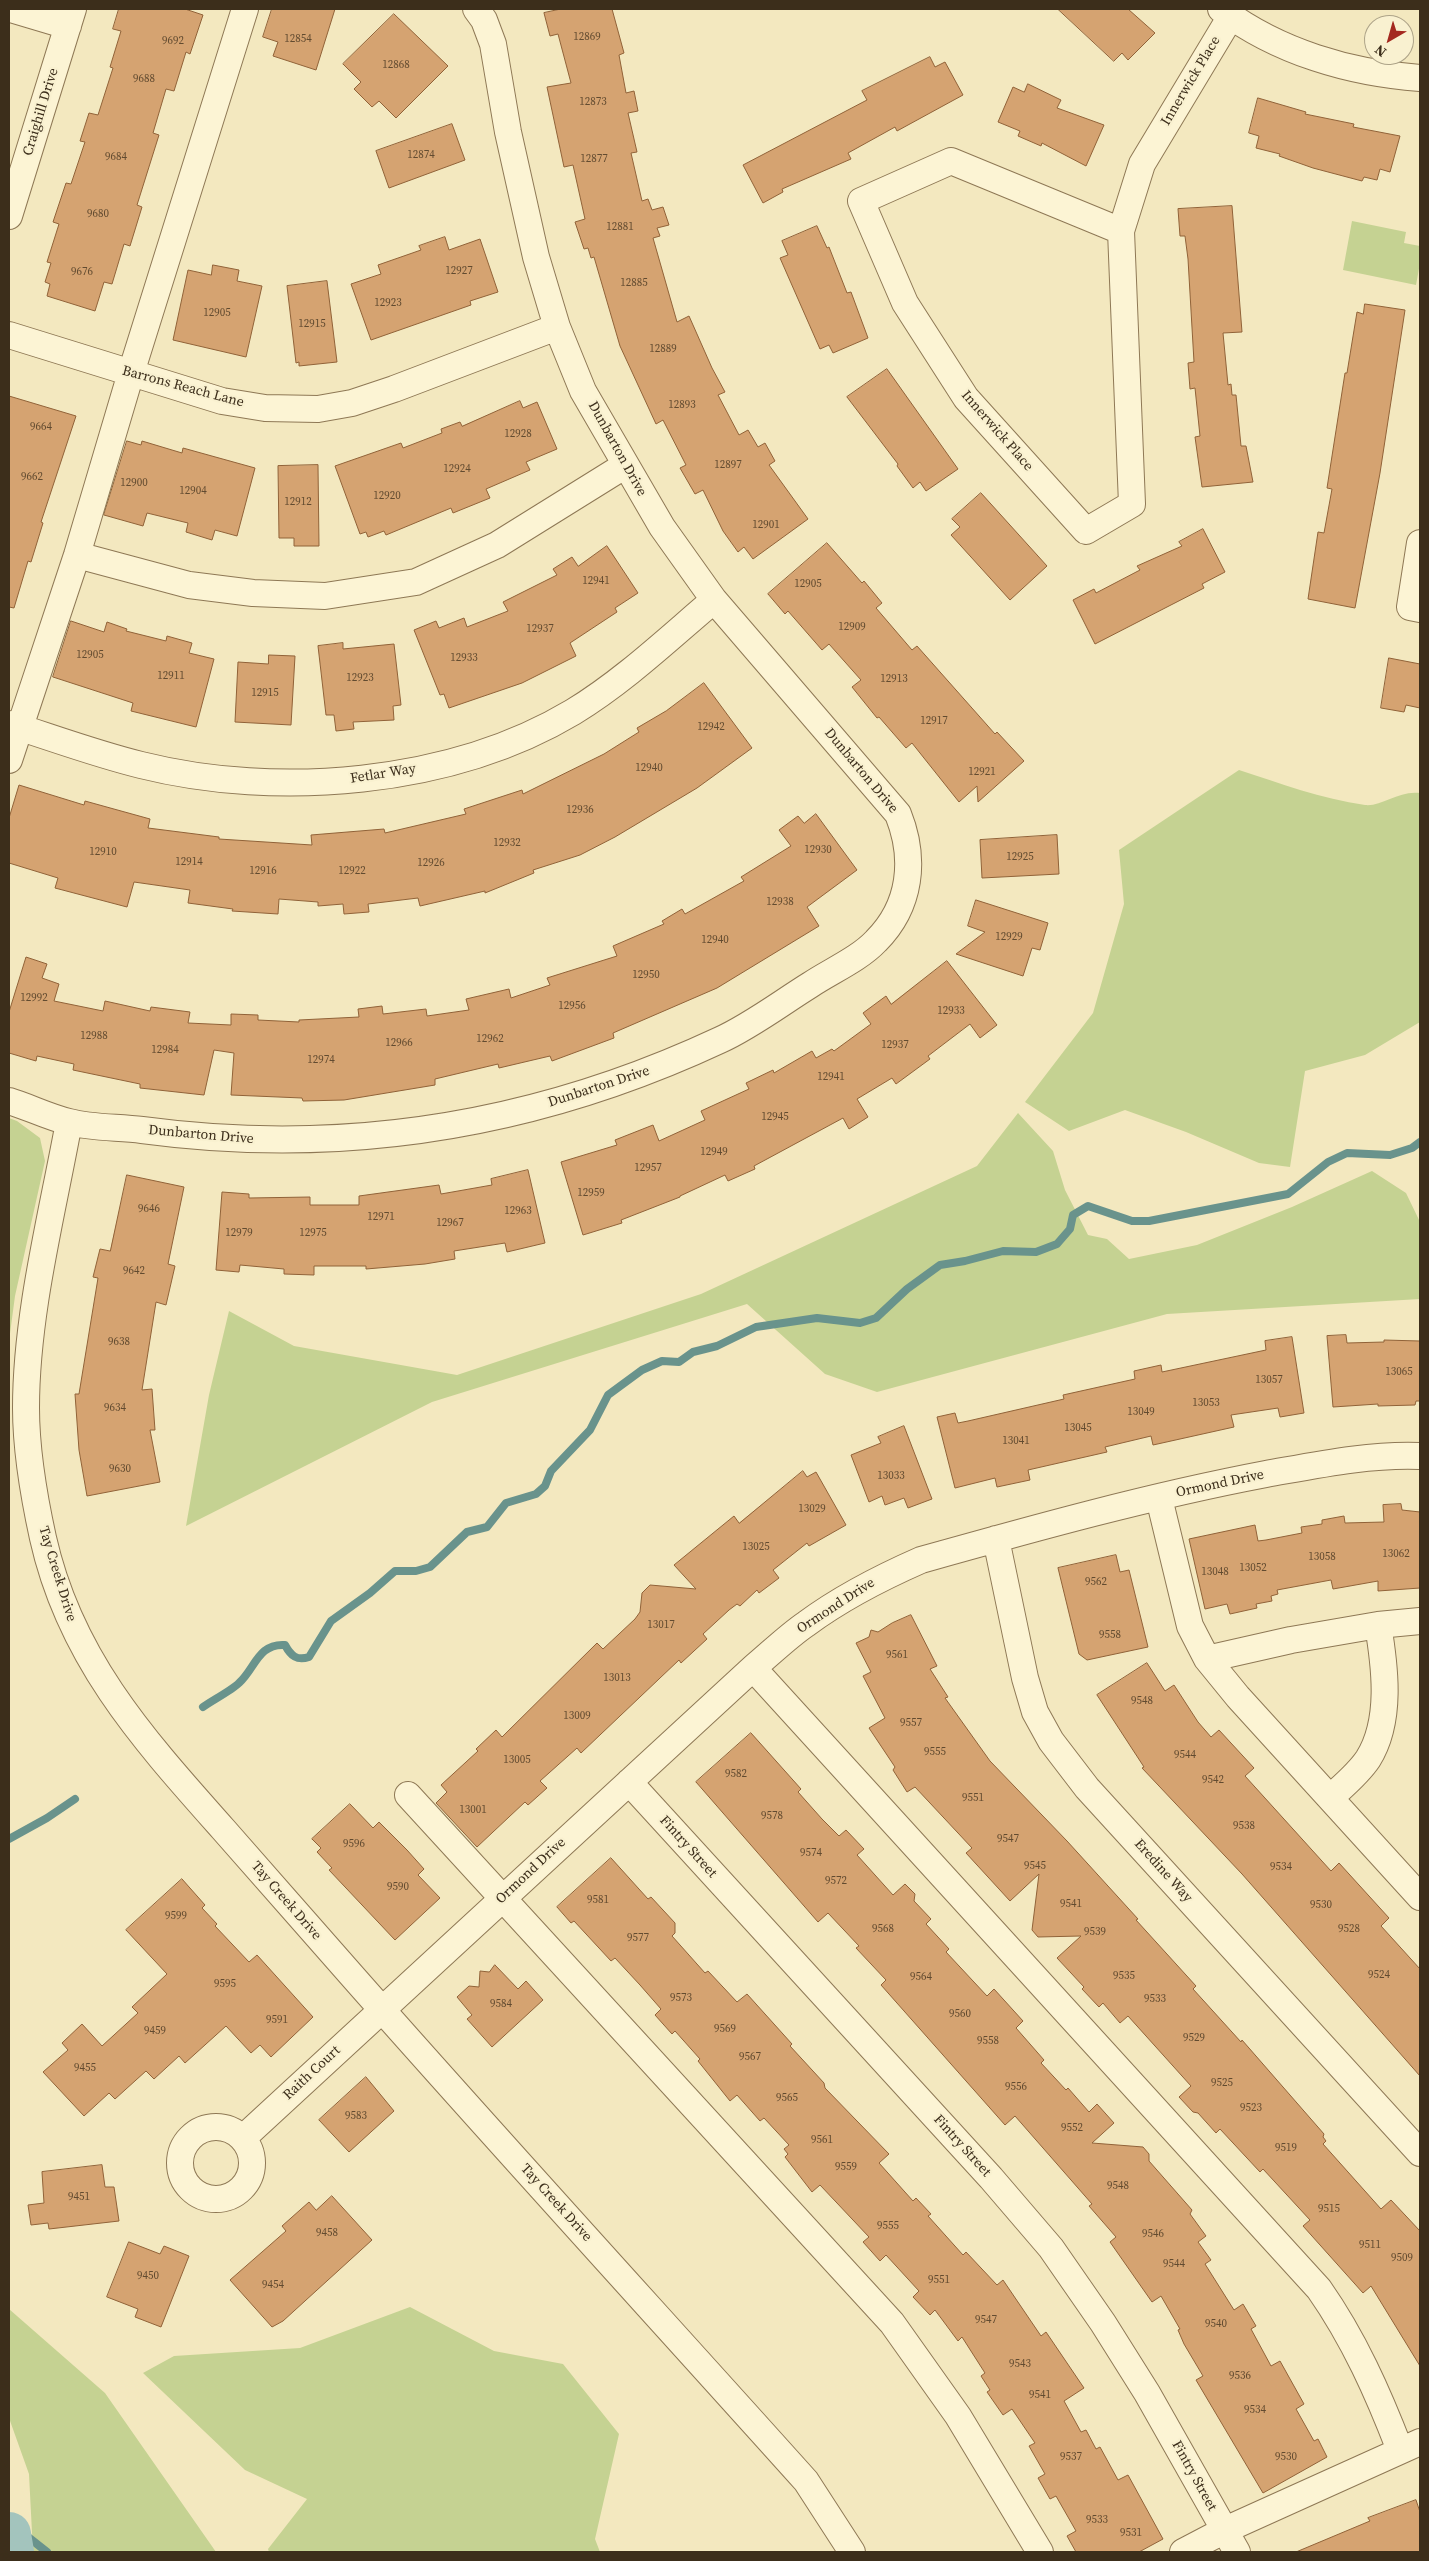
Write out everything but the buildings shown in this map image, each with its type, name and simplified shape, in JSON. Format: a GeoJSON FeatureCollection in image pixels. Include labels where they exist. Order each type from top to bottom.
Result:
{"type":"FeatureCollection","features":[{"type":"Feature","properties":{"kind":"street"},"geometry":{"type":"LineString","coordinates":[[11,9],[71,17]]}},
{"type":"Feature","properties":{"kind":"street"},"geometry":{"type":"LineString","coordinates":[[9,760],[14,726],[77,555],[131,373],[245,9]]}},
{"type":"Feature","properties":{"kind":"street","name":"Dunbarton Drive"},"geometry":{"type":"LineString","coordinates":[[9,1101],[69,1122],[196,1138],[271,1141],[374,1136],[436,1129],[510,1115],[583,1095],[640,1075],[723,1039],[869,947],[892,922],[904,900],[910,862],[907,842],[898,814],[714,600],[662,527],[624,466],[584,391],[557,327],[536,257],[515,168],[493,44],[484,20],[476,9]]}},
{"type":"Feature","properties":{"kind":"street"},"geometry":{"type":"LineString","coordinates":[[1226,12],[1297,51],[1354,69],[1420,78]]}},
{"type":"Feature","properties":{"kind":"street","name":"Innerwick Place"},"geometry":{"type":"LineString","coordinates":[[1121,231],[951,161],[861,201],[905,303],[966,398],[1086,531],[1132,504],[1121,231],[1142,164],[1226,12]]}},
{"type":"Feature","properties":{"kind":"street","name":"Craighill Drive"},"geometry":{"type":"LineString","coordinates":[[9,216],[71,17]]}},
{"type":"Feature","properties":{"kind":"street","name":"Barrons Reach Lane"},"geometry":{"type":"LineString","coordinates":[[9,335],[222,401],[265,408],[318,409],[352,403],[394,389],[557,327]]}},
{"type":"Feature","properties":{"kind":"street"},"geometry":{"type":"LineString","coordinates":[[77,555],[189,585],[254,592],[325,596],[416,582],[497,545],[624,466]]}},
{"type":"Feature","properties":{"kind":"street"},"geometry":{"type":"LineString","coordinates":[[1420,543],[1410,607],[1420,609]]}},
{"type":"Feature","properties":{"kind":"street","name":"Fetlar Way"},"geometry":{"type":"LineString","coordinates":[[14,726],[142,765],[190,775],[289,782],[323,782],[384,776],[451,762],[490,750],[528,736],[572,713],[606,690],[714,600]]}},
{"type":"Feature","properties":{"kind":"street","name":"Tay Creek Drive"},"geometry":{"type":"LineString","coordinates":[[69,1122],[33,1320],[26,1408],[31,1465],[44,1540],[69,1620],[100,1678],[130,1722],[381,2009],[806,2481],[852,2552]]}},
{"type":"Feature","properties":{"kind":"street","name":"Ormond Drive"},"geometry":{"type":"LineString","coordinates":[[381,2009],[753,1668],[806,1624],[882,1577],[920,1560],[1213,1484],[1300,1468],[1392,1455],[1420,1456]]}},
{"type":"Feature","properties":{"kind":"street"},"geometry":{"type":"LineString","coordinates":[[1159,1498],[1190,1626],[1207,1659],[1238,1696],[1420,1897]]}},
{"type":"Feature","properties":{"kind":"street","name":"Eredine Way"},"geometry":{"type":"LineString","coordinates":[[996,1539],[1025,1678],[1035,1712],[1051,1741],[1087,1788],[1420,2153]]}},
{"type":"Feature","properties":{"kind":"street"},"geometry":{"type":"LineString","coordinates":[[1207,1659],[1291,1640],[1378,1625],[1420,1621]]}},
{"type":"Feature","properties":{"kind":"street"},"geometry":{"type":"LineString","coordinates":[[1330,1798],[1368,1760],[1380,1732],[1384,1694],[1378,1625]]}},
{"type":"Feature","properties":{"kind":"street"},"geometry":{"type":"LineString","coordinates":[[753,1668],[1319,2289],[1342,2321],[1410,2446],[1231,2541],[1183,2552]]}},
{"type":"Feature","properties":{"kind":"street","name":"Fintry Street"},"geometry":{"type":"LineString","coordinates":[[629,1782],[984,2170],[1051,2248],[1104,2322],[1147,2393],[1231,2541]]}},
{"type":"Feature","properties":{"kind":"street"},"geometry":{"type":"LineString","coordinates":[[408,1795],[892,2323],[958,2416],[1040,2552]]}},
{"type":"Feature","properties":{"kind":"street","name":"Raith Court"},"geometry":{"type":"LineString","coordinates":[[243,2138],[381,2009]]}},
{"type":"Feature","properties":{"kind":"green space"},"geometry":{"type":"Polygon","coordinates":[[[1352,221],[1406,232],[1404,243],[1420,246],[1420,263],[1416,285],[1343,270],[1352,221]]]}},
{"type":"Feature","properties":{"kind":"green space"},"geometry":{"type":"Polygon","coordinates":[[[1239,770],[1317,795],[1365,805],[1377,804],[1405,794],[1420,793],[1420,1022],[1365,1055],[1305,1071],[1290,1167],[1259,1163],[1186,1132],[1125,1110],[1069,1131],[1025,1102],[1093,1013],[1124,904],[1119,850],[1239,770]]]}},
{"type":"Feature","properties":{"kind":"green space"},"geometry":{"type":"Polygon","coordinates":[[[1018,1113],[1053,1151],[1065,1190],[1088,1235],[1107,1239],[1129,1259],[1197,1245],[1292,1207],[1372,1171],[1406,1193],[1420,1222],[1420,1299],[1167,1314],[877,1392],[825,1374],[747,1304],[432,1402],[186,1526],[209,1395],[229,1311],[294,1346],[457,1375],[701,1294],[977,1166],[1018,1113]]]}},
{"type":"Feature","properties":{"kind":"green space"},"geometry":{"type":"Polygon","coordinates":[[[9,1118],[17,1121],[40,1138],[45,1161],[15,1296],[9,1341],[9,1118]]]}},
{"type":"Feature","properties":{"kind":"green space"},"geometry":{"type":"Polygon","coordinates":[[[410,2307],[494,2351],[563,2364],[619,2434],[595,2539],[600,2552],[269,2552],[268,2549],[307,2499],[245,2470],[143,2373],[174,2356],[300,2348],[410,2307]]]}},
{"type":"Feature","properties":{"kind":"green space"},"geometry":{"type":"Polygon","coordinates":[[[9,2309],[105,2393],[216,2552],[33,2552],[29,2474],[9,2418],[9,2309]]]}},
{"type":"Feature","properties":{"kind":"waterway"},"geometry":{"type":"LineString","coordinates":[[203,1707],[239,1683],[263,1652],[269,1648],[276,1645],[285,1645],[295,1657],[309,1657],[331,1621],[370,1593],[395,1571],[416,1571],[430,1567],[467,1532],[487,1527],[506,1503],[536,1494],[545,1486],[551,1471],[590,1430],[608,1395],[642,1370],[662,1361],[679,1362],[693,1352],[717,1346],[756,1327],[817,1318],[860,1323],[876,1318],[907,1289],[940,1265],[965,1261],[1003,1251],[1036,1252],[1057,1244],[1070,1229],[1073,1215],[1088,1206],[1132,1221],[1149,1221],[1288,1194],[1328,1162],[1347,1153],[1390,1155],[1412,1148],[1420,1142]]}},
{"type":"Feature","properties":{"kind":"waterway"},"geometry":{"type":"LineString","coordinates":[[9,1839],[47,1818],[75,1799]]}},
{"type":"Feature","properties":{"kind":"waterway"},"geometry":{"type":"LineString","coordinates":[[9,2522],[47,2552]]}},
{"type":"Feature","properties":{"kind":"waterway"},"geometry":{"type":"LineString","coordinates":[[9,2534],[12,2552]]}}]}
